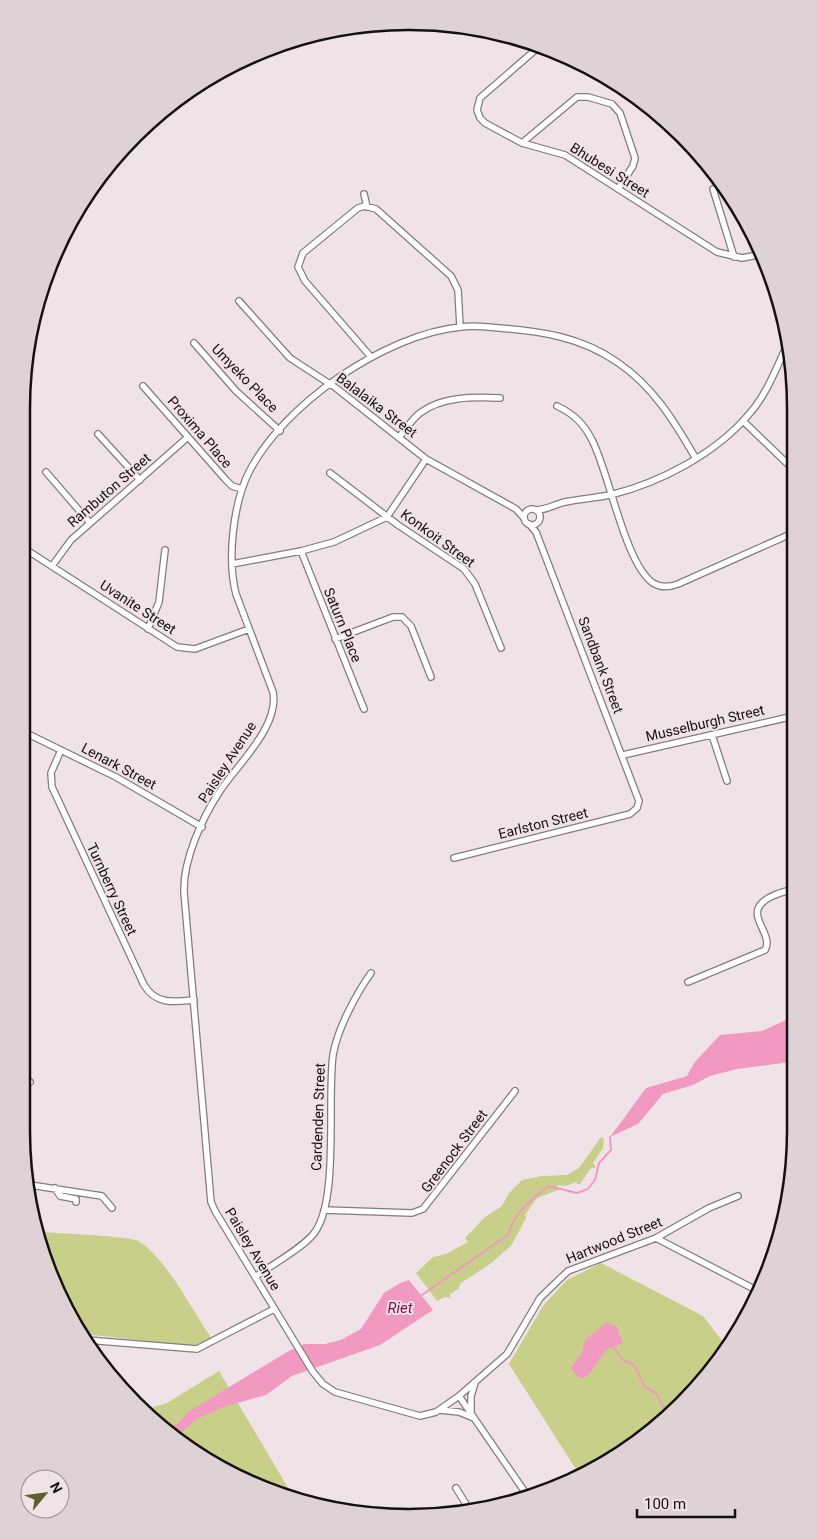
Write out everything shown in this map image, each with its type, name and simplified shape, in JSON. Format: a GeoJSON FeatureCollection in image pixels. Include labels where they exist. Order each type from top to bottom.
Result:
{"type":"FeatureCollection","features":[{"type":"Feature","properties":{"kind":"street","name":"Bhubesi Street"},"geometry":{"type":"LineString","coordinates":[[534,51],[482,96],[477,108],[482,121],[522,143],[565,155],[718,252],[734,257],[755,257]]}},
{"type":"Feature","properties":{"kind":"street"},"geometry":{"type":"LineString","coordinates":[[522,143],[577,97],[588,97],[612,104],[620,113],[635,158],[633,166],[618,189]]}},
{"type":"Feature","properties":{"kind":"street"},"geometry":{"type":"LineString","coordinates":[[713,189],[734,257]]}},
{"type":"Feature","properties":{"kind":"street"},"geometry":{"type":"LineString","coordinates":[[364,194],[367,207]]}},
{"type":"Feature","properties":{"kind":"street"},"geometry":{"type":"LineString","coordinates":[[370,357],[305,281],[298,267],[300,257],[309,247],[358,208],[367,207],[379,212],[452,278],[458,290],[460,327]]}},
{"type":"Feature","properties":{"kind":"street","name":"Balalaika Street"},"geometry":{"type":"LineString","coordinates":[[239,302],[290,358],[329,384],[426,459],[516,509],[529,524]]}},
{"type":"Feature","properties":{"kind":"street","name":"Paisley Avenue"},"geometry":{"type":"LineString","coordinates":[[460,1396],[439,1410],[420,1416],[339,1394],[323,1384],[313,1372],[274,1309],[211,1202],[184,876],[188,857],[216,798],[256,743],[273,711],[273,692],[236,594],[232,564],[236,512],[242,488],[256,460],[280,431],[307,402],[329,384],[370,357],[413,339],[460,327],[545,332],[570,339],[597,350],[631,372],[649,390],[671,415],[695,458]]}},
{"type":"Feature","properties":{"kind":"street","name":"Umyeko Place"},"geometry":{"type":"LineString","coordinates":[[194,343],[236,391],[280,431]]}},
{"type":"Feature","properties":{"kind":"street"},"geometry":{"type":"LineString","coordinates":[[539,519],[536,510],[544,510],[566,502],[611,495],[662,476],[695,458],[743,421],[758,401],[783,353]]}},
{"type":"Feature","properties":{"kind":"street","name":"Proxima Place"},"geometry":{"type":"LineString","coordinates":[[143,386],[230,484],[242,488]]}},
{"type":"Feature","properties":{"kind":"street"},"geometry":{"type":"LineString","coordinates":[[399,437],[418,414],[434,405],[468,397],[500,398]]}},
{"type":"Feature","properties":{"kind":"street"},"geometry":{"type":"LineString","coordinates":[[557,406],[576,417],[592,440],[611,495],[639,565],[650,581],[660,586],[682,583],[787,537]]}},
{"type":"Feature","properties":{"kind":"street"},"geometry":{"type":"LineString","coordinates":[[743,421],[787,463]]}},
{"type":"Feature","properties":{"kind":"street"},"geometry":{"type":"LineString","coordinates":[[98,434],[140,480]]}},
{"type":"Feature","properties":{"kind":"street","name":"Rambuton Street"},"geometry":{"type":"LineString","coordinates":[[52,566],[67,544],[188,437]]}},
{"type":"Feature","properties":{"kind":"street"},"geometry":{"type":"LineString","coordinates":[[232,564],[301,551],[334,542],[387,517],[426,459]]}},
{"type":"Feature","properties":{"kind":"street"},"geometry":{"type":"LineString","coordinates":[[46,472],[90,523]]}},
{"type":"Feature","properties":{"kind":"street","name":"Konkoit Street"},"geometry":{"type":"LineString","coordinates":[[330,473],[387,517],[468,574],[475,584],[501,648]]}},
{"type":"Feature","properties":{"kind":"street","name":"Balalaika Street"},"geometry":{"type":"LineString","coordinates":[[516,509],[536,510]]}},
{"type":"Feature","properties":{"kind":"street"},"geometry":{"type":"LineString","coordinates":[[524,518],[529,510]]}},
{"type":"Feature","properties":{"kind":"street"},"geometry":{"type":"LineString","coordinates":[[536,532],[539,519],[544,510]]}},
{"type":"Feature","properties":{"kind":"street"},"geometry":{"type":"LineString","coordinates":[[529,524],[539,519]]}},
{"type":"Feature","properties":{"kind":"street","name":"Sandbank Street"},"geometry":{"type":"LineString","coordinates":[[529,524],[536,532],[623,755],[638,796],[636,808]]}},
{"type":"Feature","properties":{"kind":"street"},"geometry":{"type":"LineString","coordinates":[[148,629],[159,602],[165,550]]}},
{"type":"Feature","properties":{"kind":"street","name":"Uvanite Street"},"geometry":{"type":"LineString","coordinates":[[30,551],[177,647],[188,650],[249,629]]}},
{"type":"Feature","properties":{"kind":"street","name":"Saturn Place"},"geometry":{"type":"LineString","coordinates":[[301,551],[364,709]]}},
{"type":"Feature","properties":{"kind":"street"},"geometry":{"type":"LineString","coordinates":[[335,639],[393,617],[402,617],[411,626],[431,677]]}},
{"type":"Feature","properties":{"kind":"street","name":"Musselburgh Street"},"geometry":{"type":"LineString","coordinates":[[623,755],[787,718]]}},
{"type":"Feature","properties":{"kind":"street"},"geometry":{"type":"LineString","coordinates":[[712,734],[727,781]]}},
{"type":"Feature","properties":{"kind":"street","name":"Lenark Street"},"geometry":{"type":"LineString","coordinates":[[30,735],[116,777],[202,827]]}},
{"type":"Feature","properties":{"kind":"street","name":"Turnberry Street"},"geometry":{"type":"LineString","coordinates":[[61,750],[52,772],[53,790],[144,985],[150,994],[162,1000],[194,1000]]}},
{"type":"Feature","properties":{"kind":"street","name":"Earlston Street"},"geometry":{"type":"LineString","coordinates":[[454,858],[620,817],[630,814],[636,808]]}},
{"type":"Feature","properties":{"kind":"street"},"geometry":{"type":"LineString","coordinates":[[688,982],[764,950],[768,944],[757,915],[759,906],[767,899],[787,892]]}},
{"type":"Feature","properties":{"kind":"street","name":"Cardenden Street"},"geometry":{"type":"LineString","coordinates":[[324,1210],[328,1195],[334,1053],[355,997],[371,973]]}},
{"type":"Feature","properties":{"kind":"street","name":"Greenock Street"},"geometry":{"type":"LineString","coordinates":[[324,1210],[412,1212],[424,1209],[515,1091]]}},
{"type":"Feature","properties":{"kind":"street"},"geometry":{"type":"LineString","coordinates":[[34,1185],[102,1196],[112,1208]]}},
{"type":"Feature","properties":{"kind":"street"},"geometry":{"type":"LineString","coordinates":[[54,1188],[60,1196],[76,1199],[76,1202]]}},
{"type":"Feature","properties":{"kind":"street","name":"Hartwood Street"},"geometry":{"type":"LineString","coordinates":[[460,1396],[507,1354],[540,1298],[564,1275],[584,1265],[656,1238],[704,1211],[738,1196]]}},
{"type":"Feature","properties":{"kind":"street"},"geometry":{"type":"LineString","coordinates":[[254,1276],[313,1235],[324,1210]]}},
{"type":"Feature","properties":{"kind":"street"},"geometry":{"type":"LineString","coordinates":[[656,1238],[752,1288]]}},
{"type":"Feature","properties":{"kind":"street"},"geometry":{"type":"LineString","coordinates":[[94,1341],[197,1349],[274,1309]]}},
{"type":"Feature","properties":{"kind":"street"},"geometry":{"type":"LineString","coordinates":[[473,1416],[471,1396],[475,1383]]}},
{"type":"Feature","properties":{"kind":"street"},"geometry":{"type":"LineString","coordinates":[[460,1396],[524,1491]]}},
{"type":"Feature","properties":{"kind":"street"},"geometry":{"type":"LineString","coordinates":[[439,1410],[473,1416]]}},
{"type":"Feature","properties":{"kind":"street"},"geometry":{"type":"LineString","coordinates":[[456,1488],[466,1505]]}},
{"type":"Feature","properties":{"kind":"green space"},"geometry":{"type":"Polygon","coordinates":[[[601,1137],[604,1139],[603,1148],[593,1163],[596,1167],[590,1169],[580,1184],[576,1182],[566,1186],[558,1185],[558,1190],[537,1198],[525,1215],[526,1218],[511,1246],[490,1264],[461,1283],[458,1289],[450,1294],[450,1298],[445,1297],[437,1301],[416,1273],[433,1257],[446,1254],[468,1242],[465,1238],[485,1217],[502,1206],[509,1193],[522,1180],[542,1176],[567,1175],[579,1168],[601,1137]]]}},
{"type":"Feature","properties":{"kind":"green space"},"geometry":{"type":"Polygon","coordinates":[[[44,1232],[132,1239],[148,1248],[168,1271],[212,1339],[193,1346],[90,1335],[69,1298],[50,1252],[44,1232]]]}},
{"type":"Feature","properties":{"kind":"green space"},"geometry":{"type":"Polygon","coordinates":[[[601,1263],[703,1316],[723,1342],[693,1380],[658,1415],[619,1445],[576,1470],[509,1364],[543,1306],[567,1280],[601,1263]]]}},
{"type":"Feature","properties":{"kind":"green space"},"geometry":{"type":"Polygon","coordinates":[[[219,1371],[289,1490],[241,1470],[178,1431],[151,1408],[167,1403],[219,1371]]]}},
{"type":"Feature","properties":{"kind":"water"},"geometry":{"type":"Polygon","coordinates":[[[787,1020],[787,1063],[737,1069],[710,1076],[693,1085],[663,1094],[638,1124],[610,1137],[646,1088],[687,1076],[694,1063],[720,1035],[762,1031],[787,1020]]]}},
{"type":"Feature","properties":{"kind":"water","name":"Riet"},"geometry":{"type":"Polygon","coordinates":[[[409,1280],[433,1310],[380,1345],[292,1376],[266,1395],[223,1407],[195,1420],[181,1433],[172,1426],[178,1424],[188,1412],[287,1352],[304,1344],[325,1344],[341,1340],[361,1329],[384,1293],[409,1280]]]}},
{"type":"Feature","properties":{"kind":"water"},"geometry":{"type":"Polygon","coordinates":[[[607,1322],[617,1327],[623,1344],[608,1349],[591,1372],[582,1378],[571,1368],[582,1352],[585,1340],[607,1322]]]}},
{"type":"Feature","properties":{"kind":"waterway","name":"Riet"},"geometry":{"type":"LineString","coordinates":[[422,1295],[509,1234],[511,1226],[519,1213],[548,1186],[577,1193],[588,1189],[595,1180],[599,1163],[611,1150],[610,1137]]}},
{"type":"Feature","properties":{"kind":"waterway"},"geometry":{"type":"LineString","coordinates":[[613,1347],[623,1360],[634,1365],[645,1387],[656,1393],[664,1409]]}}]}
